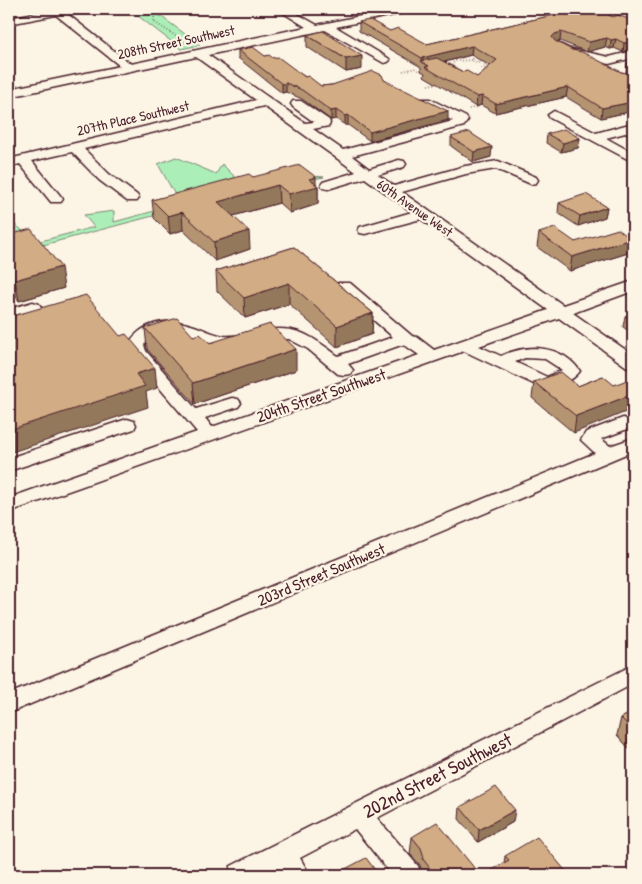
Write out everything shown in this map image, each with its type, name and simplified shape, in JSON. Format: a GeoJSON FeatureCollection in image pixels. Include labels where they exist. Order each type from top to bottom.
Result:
{"type":"FeatureCollection","features":[{"type":"Feature","properties":{"kind":"street"},"geometry":{"type":"LineString","coordinates":[[282,9],[316,30],[384,60]]}},
{"type":"Feature","properties":{"kind":"street","name":"208th Street Southwest"},"geometry":{"type":"LineString","coordinates":[[9,93],[198,53],[284,38],[362,18],[408,9]]}},
{"type":"Feature","properties":{"kind":"street"},"geometry":{"type":"LineString","coordinates":[[9,21],[56,10],[129,68]]}},
{"type":"Feature","properties":{"kind":"street"},"geometry":{"type":"LineString","coordinates":[[362,18],[381,29]]}},
{"type":"Feature","properties":{"kind":"street"},"geometry":{"type":"LineString","coordinates":[[559,46],[576,55],[608,61],[633,54]]}},
{"type":"Feature","properties":{"kind":"street","name":"60th Avenue West"},"geometry":{"type":"LineString","coordinates":[[198,53],[633,363]]}},
{"type":"Feature","properties":{"kind":"street"},"geometry":{"type":"LineString","coordinates":[[608,61],[616,73]]}},
{"type":"Feature","properties":{"kind":"street"},"geometry":{"type":"LineString","coordinates":[[341,156],[459,124],[462,120],[413,96]]}},
{"type":"Feature","properties":{"kind":"street","name":"207th Place Southwest"},"geometry":{"type":"LineString","coordinates":[[9,162],[265,102]]}},
{"type":"Feature","properties":{"kind":"street"},"geometry":{"type":"LineString","coordinates":[[297,104],[324,123],[302,128]]}},
{"type":"Feature","properties":{"kind":"street"},"geometry":{"type":"LineString","coordinates":[[554,114],[633,158]]}},
{"type":"Feature","properties":{"kind":"street"},"geometry":{"type":"LineString","coordinates":[[596,137],[633,127]]}},
{"type":"Feature","properties":{"kind":"street"},"geometry":{"type":"LineString","coordinates":[[74,147],[104,177],[132,198]]}},
{"type":"Feature","properties":{"kind":"street"},"geometry":{"type":"LineString","coordinates":[[23,159],[56,199]]}},
{"type":"Feature","properties":{"kind":"street"},"geometry":{"type":"LineString","coordinates":[[328,185],[400,164]]}},
{"type":"Feature","properties":{"kind":"street"},"geometry":{"type":"LineString","coordinates":[[391,191],[465,170],[498,165],[530,180]]}},
{"type":"Feature","properties":{"kind":"street"},"geometry":{"type":"LineString","coordinates":[[365,230],[423,214]]}},
{"type":"Feature","properties":{"kind":"street"},"geometry":{"type":"LineString","coordinates":[[344,286],[406,340],[431,356]]}},
{"type":"Feature","properties":{"kind":"street","name":"204th Street Southwest"},"geometry":{"type":"LineString","coordinates":[[9,505],[633,286]]}},
{"type":"Feature","properties":{"kind":"street"},"geometry":{"type":"LineString","coordinates":[[9,314],[33,307]]}},
{"type":"Feature","properties":{"kind":"street"},"geometry":{"type":"LineString","coordinates":[[209,435],[138,352],[136,346],[139,339],[145,334],[167,326],[178,326],[222,340],[232,341],[291,334],[303,339],[336,362],[357,382]]}},
{"type":"Feature","properties":{"kind":"street"},"geometry":{"type":"LineString","coordinates":[[336,362],[400,340],[406,340]]}},
{"type":"Feature","properties":{"kind":"street"},"geometry":{"type":"LineString","coordinates":[[464,345],[502,362]]}},
{"type":"Feature","properties":{"kind":"street"},"geometry":{"type":"LineString","coordinates":[[193,416],[232,403]]}},
{"type":"Feature","properties":{"kind":"street"},"geometry":{"type":"LineString","coordinates":[[608,454],[590,440],[593,436],[623,424]]}},
{"type":"Feature","properties":{"kind":"street"},"geometry":{"type":"LineString","coordinates":[[9,465],[126,426]]}},
{"type":"Feature","properties":{"kind":"street","name":"203rd Street Southwest"},"geometry":{"type":"LineString","coordinates":[[9,704],[633,444]]}},
{"type":"Feature","properties":{"kind":"street","name":"202nd Street Southwest"},"geometry":{"type":"LineString","coordinates":[[241,875],[290,865],[359,815],[633,674]]}},
{"type":"Feature","properties":{"kind":"street"},"geometry":{"type":"LineString","coordinates":[[359,815],[408,875]]}},
{"type":"Feature","properties":{"kind":"path"},"geometry":{"type":"LineString","coordinates":[[156,9],[151,12],[154,16],[154,22],[187,42],[198,53]]}},
{"type":"Feature","properties":{"kind":"path"},"geometry":{"type":"LineString","coordinates":[[624,18],[633,16]]}},
{"type":"Feature","properties":{"kind":"path"},"geometry":{"type":"LineString","coordinates":[[470,53],[473,57],[472,60]]}},
{"type":"Feature","properties":{"kind":"path"},"geometry":{"type":"LineString","coordinates":[[443,65],[448,66],[456,61],[472,60],[488,69]]}},
{"type":"Feature","properties":{"kind":"path"},"geometry":{"type":"LineString","coordinates":[[403,71],[427,67]]}},
{"type":"Feature","properties":{"kind":"path"},"geometry":{"type":"LineString","coordinates":[[481,68],[488,69]]}},
{"type":"Feature","properties":{"kind":"path"},"geometry":{"type":"LineString","coordinates":[[487,73],[488,69]]}},
{"type":"Feature","properties":{"kind":"path"},"geometry":{"type":"LineString","coordinates":[[428,85],[442,82]]}},
{"type":"Feature","properties":{"kind":"path"},"geometry":{"type":"LineString","coordinates":[[469,109],[480,106]]}},
{"type":"Feature","properties":{"kind":"green space"},"geometry":{"type":"Polygon","coordinates":[[[129,9],[171,9],[155,12],[200,45],[181,49],[129,9]]]}},
{"type":"Feature","properties":{"kind":"green space"},"geometry":{"type":"Polygon","coordinates":[[[176,157],[216,174],[222,164],[245,187],[313,176],[324,177],[240,193],[9,254],[9,220],[37,242],[94,227],[84,215],[114,211],[114,222],[180,204],[158,164],[176,157]]]}},
{"type":"Feature","properties":{"kind":"building"},"geometry":{"type":"Polygon","coordinates":[[[566,9],[596,9],[613,17],[618,15],[633,21],[633,41],[624,43],[616,39],[611,40],[607,38],[589,42],[561,32],[552,37],[555,41],[572,50],[582,52],[621,72],[627,73],[633,68],[633,102],[602,108],[568,87],[496,104],[482,96],[477,97],[425,67],[429,66],[421,61],[437,58],[477,77],[497,60],[472,46],[422,58],[359,22],[370,20],[390,31],[398,28],[427,44],[571,11],[566,9]]]}},
{"type":"Feature","properties":{"kind":"building"},"geometry":{"type":"Polygon","coordinates":[[[323,31],[362,56],[346,59],[307,35],[323,31]]]}},
{"type":"Feature","properties":{"kind":"building"},"geometry":{"type":"Polygon","coordinates":[[[253,47],[265,56],[278,57],[321,86],[332,85],[373,71],[382,75],[384,80],[448,111],[370,132],[348,115],[345,116],[336,110],[331,111],[302,90],[286,83],[282,84],[238,50],[253,47]]]}},
{"type":"Feature","properties":{"kind":"building"},"geometry":{"type":"Polygon","coordinates":[[[633,61],[633,68],[627,63],[633,61]]]}},
{"type":"Feature","properties":{"kind":"building"},"geometry":{"type":"Polygon","coordinates":[[[564,129],[580,138],[563,143],[547,134],[564,129]]]}},
{"type":"Feature","properties":{"kind":"building"},"geometry":{"type":"Polygon","coordinates":[[[469,132],[492,147],[474,152],[451,137],[469,132]]]}},
{"type":"Feature","properties":{"kind":"building"},"geometry":{"type":"Polygon","coordinates":[[[300,165],[316,177],[309,179],[318,186],[289,194],[278,185],[218,202],[249,231],[214,242],[182,212],[168,216],[152,200],[249,174],[253,177],[300,165]]]}},
{"type":"Feature","properties":{"kind":"building"},"geometry":{"type":"Polygon","coordinates":[[[586,194],[607,207],[580,216],[559,203],[586,194]]]}},
{"type":"Feature","properties":{"kind":"building"},"geometry":{"type":"Polygon","coordinates":[[[555,228],[575,242],[618,229],[631,239],[572,257],[539,233],[555,228]]]}},
{"type":"Feature","properties":{"kind":"building"},"geometry":{"type":"Polygon","coordinates":[[[31,229],[61,267],[15,280],[12,276],[9,278],[9,235],[31,229]]]}},
{"type":"Feature","properties":{"kind":"building"},"geometry":{"type":"Polygon","coordinates":[[[294,247],[373,313],[337,326],[289,283],[244,298],[216,271],[294,247]]]}},
{"type":"Feature","properties":{"kind":"building"},"geometry":{"type":"Polygon","coordinates":[[[86,295],[120,336],[126,334],[155,368],[136,374],[145,386],[9,430],[9,317],[86,295]]]}},
{"type":"Feature","properties":{"kind":"building"},"geometry":{"type":"Polygon","coordinates":[[[633,313],[633,322],[625,316],[633,313]]]}},
{"type":"Feature","properties":{"kind":"building"},"geometry":{"type":"Polygon","coordinates":[[[177,318],[193,336],[200,334],[210,343],[270,324],[296,349],[193,383],[145,328],[177,318]]]}},
{"type":"Feature","properties":{"kind":"building"},"geometry":{"type":"Polygon","coordinates":[[[561,372],[578,386],[603,376],[614,385],[627,380],[633,384],[633,394],[576,416],[534,382],[561,372]]]}},
{"type":"Feature","properties":{"kind":"building"},"geometry":{"type":"Polygon","coordinates":[[[633,712],[633,730],[621,718],[633,712]]]}},
{"type":"Feature","properties":{"kind":"building"},"geometry":{"type":"Polygon","coordinates":[[[496,787],[515,810],[479,830],[460,807],[496,787]]]}},
{"type":"Feature","properties":{"kind":"building"},"geometry":{"type":"Polygon","coordinates":[[[437,822],[480,875],[435,875],[423,859],[421,848],[412,837],[437,822]]]}},
{"type":"Feature","properties":{"kind":"building"},"geometry":{"type":"Polygon","coordinates":[[[537,837],[569,875],[484,875],[509,860],[505,856],[537,837]]]}},
{"type":"Feature","properties":{"kind":"building"},"geometry":{"type":"Polygon","coordinates":[[[366,858],[379,875],[334,875],[366,858]]]}}]}
